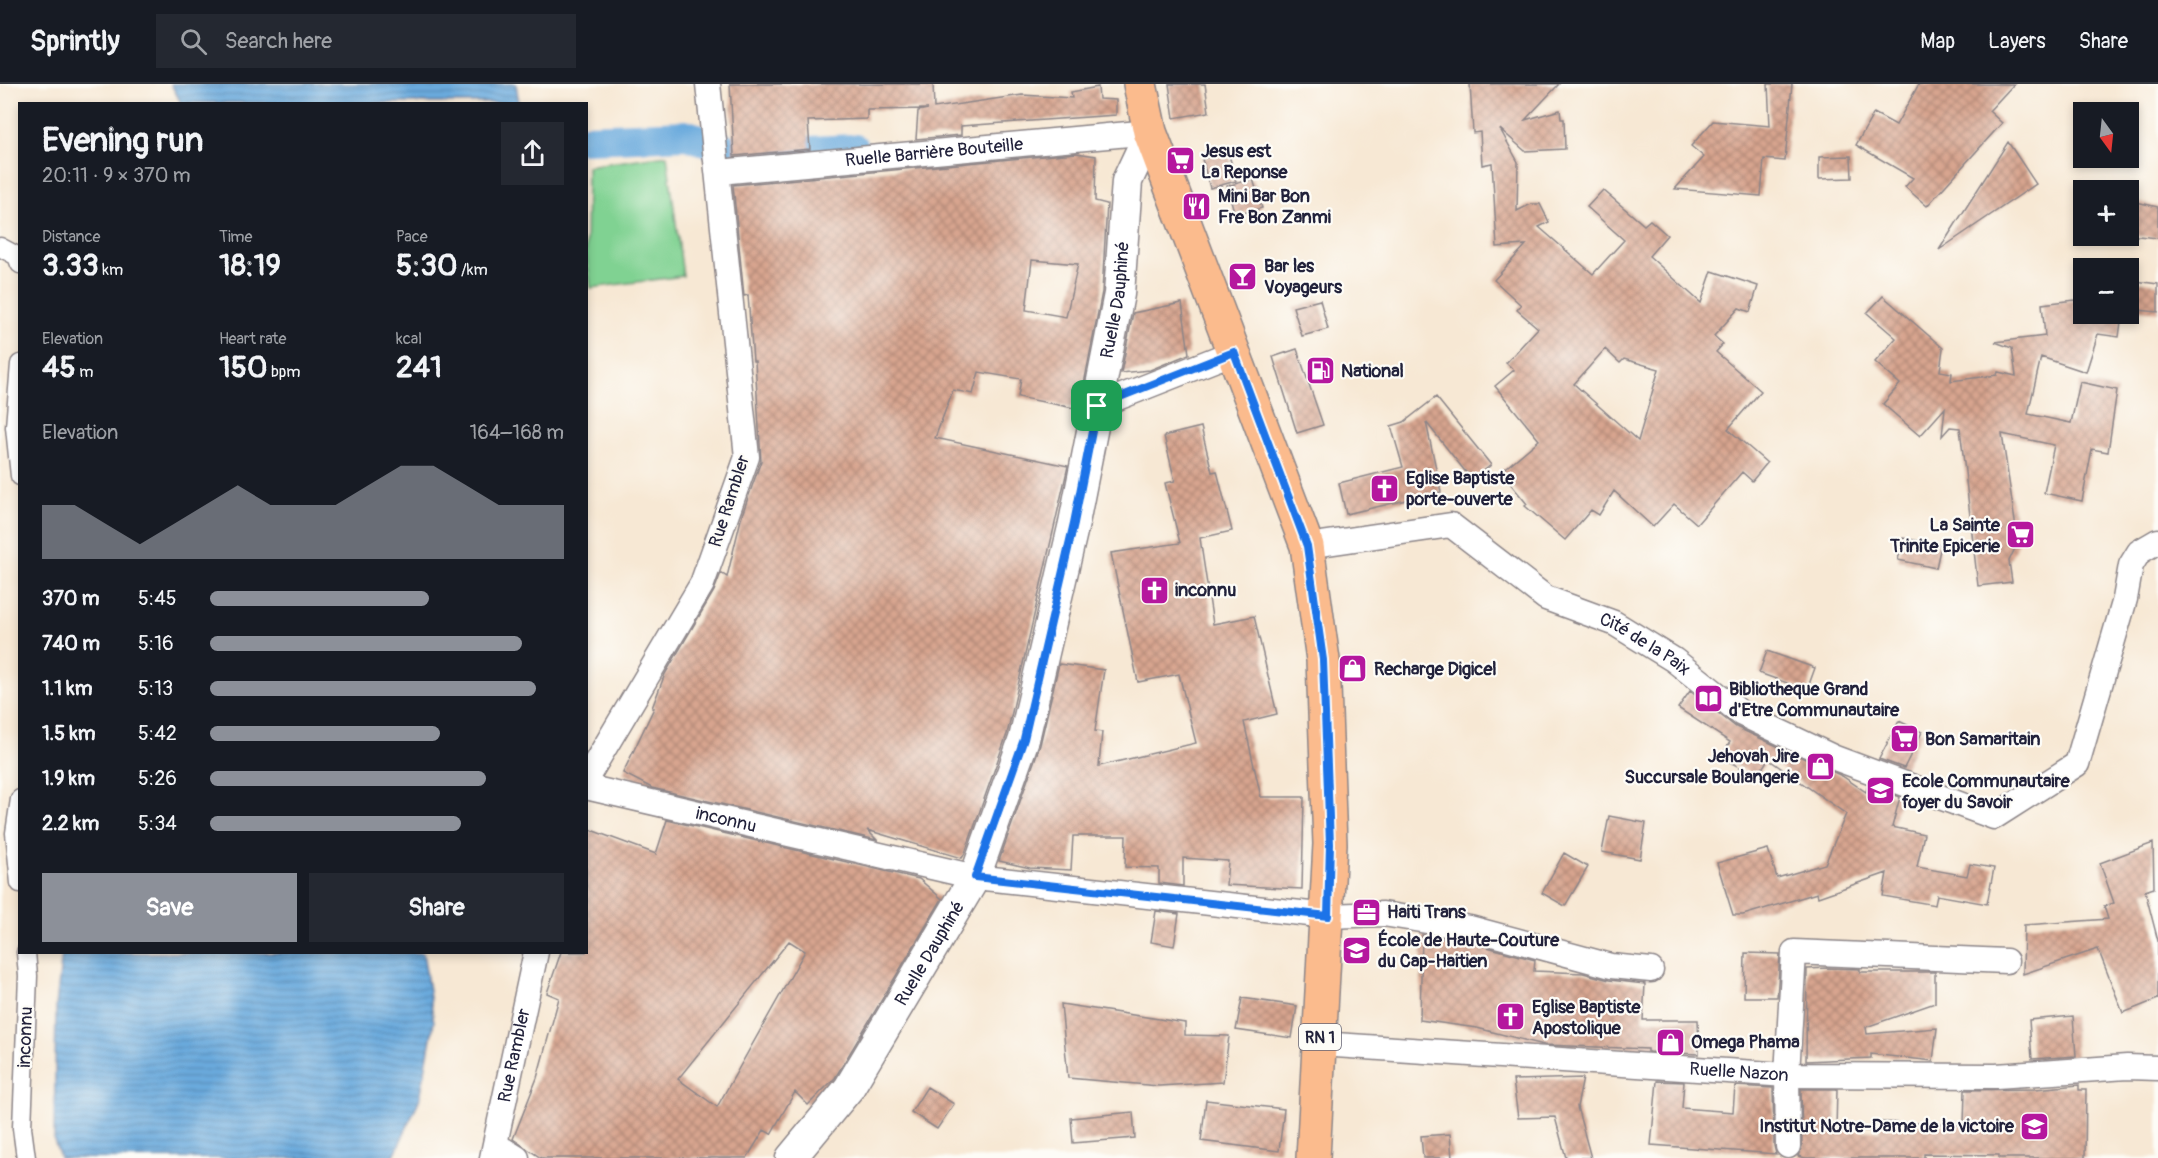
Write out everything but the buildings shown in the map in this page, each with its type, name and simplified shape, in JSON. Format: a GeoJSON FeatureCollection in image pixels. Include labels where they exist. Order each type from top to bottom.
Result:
{"type":"FeatureCollection","features":[{"type":"Feature","properties":{"kind":"main road","name":"RN 1"},"geometry":{"type":"LineString","coordinates":[[1140,84],[1150,132],[1307,546],[1323,660],[1330,844],[1328,916],[1313,1158]]}},
{"type":"Feature","properties":{"kind":"street","name":"Rue Rambler"},"geometry":{"type":"LineString","coordinates":[[588,776],[702,584],[747,457],[708,84]]}},
{"type":"Feature","properties":{"kind":"street","name":"Ruelle Barrière Bouteille"},"geometry":{"type":"LineString","coordinates":[[719,172],[1150,132]]}},
{"type":"Feature","properties":{"kind":"street","name":"Ruelle Dauphiné"},"geometry":{"type":"LineString","coordinates":[[791,1158],[849,1088],[975,877],[1024,739],[1074,523],[1119,294],[1128,181],[1150,132]]}},
{"type":"Feature","properties":{"kind":"street"},"geometry":{"type":"LineString","coordinates":[[0,247],[18,256]]}},
{"type":"Feature","properties":{"kind":"street"},"geometry":{"type":"LineString","coordinates":[[1097,406],[1234,352]]}},
{"type":"Feature","properties":{"kind":"street"},"geometry":{"type":"LineString","coordinates":[[18,390],[15,428],[18,457]]}},
{"type":"Feature","properties":{"kind":"street","name":"Cité de la Paix"},"geometry":{"type":"LineString","coordinates":[[1307,546],[1451,525],[1546,598],[1614,623],[1674,660],[1742,714],[1835,758],[1994,817],[2077,764],[2125,599],[2131,565],[2139,552],[2158,540]]}},
{"type":"Feature","properties":{"kind":"street","name":"inconnu"},"geometry":{"type":"LineString","coordinates":[[588,787],[975,877],[1328,916],[1383,914],[1459,926],[1611,966],[1651,970]]}},
{"type":"Feature","properties":{"kind":"street"},"geometry":{"type":"LineString","coordinates":[[18,813],[15,833],[18,863]]}},
{"type":"Feature","properties":{"kind":"street"},"geometry":{"type":"LineString","coordinates":[[1788,1146],[1787,1075],[1794,952],[2006,961]]}},
{"type":"Feature","properties":{"kind":"street","name":"inconnu"},"geometry":{"type":"LineString","coordinates":[[26,954],[28,976],[22,1128],[26,1158]]}},
{"type":"Feature","properties":{"kind":"street","name":"Rue Rambler"},"geometry":{"type":"LineString","coordinates":[[494,1152],[536,954]]}},
{"type":"Feature","properties":{"kind":"street","name":"Ruelle Nazon"},"geometry":{"type":"LineString","coordinates":[[1320,1044],[1787,1075],[1996,1076],[2127,1067],[2158,1068]]}},
{"type":"Feature","properties":{"kind":"street"},"geometry":{"type":"LineString","coordinates":[[494,1152],[517,1158]]}},
{"type":"Feature","properties":{"kind":"green space"},"geometry":{"type":"Polygon","coordinates":[[[667,155],[683,276],[591,288],[588,268],[588,166],[667,155]]]}},
{"type":"Feature","properties":{"kind":"water"},"geometry":{"type":"Polygon","coordinates":[[[171,84],[516,84],[519,102],[180,102],[171,84]]]}},
{"type":"Feature","properties":{"kind":"water"},"geometry":{"type":"Polygon","coordinates":[[[62,954],[423,954],[434,1022],[420,1098],[393,1158],[60,1158],[54,1140],[56,1006],[62,954]]]}},
{"type":"Feature","properties":{"kind":"waterway"},"geometry":{"type":"LineString","coordinates":[[588,139],[687,135],[741,154],[855,149]]}},
{"type":"Feature","properties":{"kind":"place","name":"Jesus est La Reponse"},"geometry":{"type":"Point","coordinates":[1180,161]}},
{"type":"Feature","properties":{"kind":"place","name":"Mini Bar Bon Fre Bon Zanmi"},"geometry":{"type":"Point","coordinates":[1197,206]}},
{"type":"Feature","properties":{"kind":"place","name":"Bar les Voyageurs"},"geometry":{"type":"Point","coordinates":[1243,276]}},
{"type":"Feature","properties":{"kind":"place","name":"National"},"geometry":{"type":"Point","coordinates":[1320,371]}},
{"type":"Feature","properties":{"kind":"place","name":"Eglise Baptiste porte-ouverte"},"geometry":{"type":"Point","coordinates":[1385,488]}},
{"type":"Feature","properties":{"kind":"place","name":"La Sainte Trinite Epicerie"},"geometry":{"type":"Point","coordinates":[2021,535]}},
{"type":"Feature","properties":{"kind":"place","name":"inconnu"},"geometry":{"type":"Point","coordinates":[1154,590]}},
{"type":"Feature","properties":{"kind":"place","name":"Recharge Digicel"},"geometry":{"type":"Point","coordinates":[1353,669]}},
{"type":"Feature","properties":{"kind":"place","name":"Bibliotheque Grand d'Etre Communautaire"},"geometry":{"type":"Point","coordinates":[1708,699]}},
{"type":"Feature","properties":{"kind":"place","name":"Bon Samaritain"},"geometry":{"type":"Point","coordinates":[1904,739]}},
{"type":"Feature","properties":{"kind":"place","name":"Jehovah Jire Succursale Boulangerie"},"geometry":{"type":"Point","coordinates":[1820,766]}},
{"type":"Feature","properties":{"kind":"place","name":"Ecole Communautaire foyer du Savoir"},"geometry":{"type":"Point","coordinates":[1881,791]}},
{"type":"Feature","properties":{"kind":"place","name":"Haiti Trans"},"geometry":{"type":"Point","coordinates":[1366,912]}},
{"type":"Feature","properties":{"kind":"place","name":"École de Haute-Couture du Cap-Haitien"},"geometry":{"type":"Point","coordinates":[1357,950]}},
{"type":"Feature","properties":{"kind":"place","name":"Eglise Baptiste Apostolique"},"geometry":{"type":"Point","coordinates":[1511,1017]}},
{"type":"Feature","properties":{"kind":"place","name":"Omega Phama"},"geometry":{"type":"Point","coordinates":[1670,1042]}},
{"type":"Feature","properties":{"kind":"place","name":"Institut Notre-Dame de la victoire"},"geometry":{"type":"Point","coordinates":[2035,1126]}},
{"type":"Feature","properties":{"kind":"route"},"geometry":{"type":"LineString","coordinates":[[1234,352],[1307,546],[1323,660],[1330,844],[1328,916],[975,877],[1024,739],[1074,523],[1097,406],[1234,352]]}}]}
